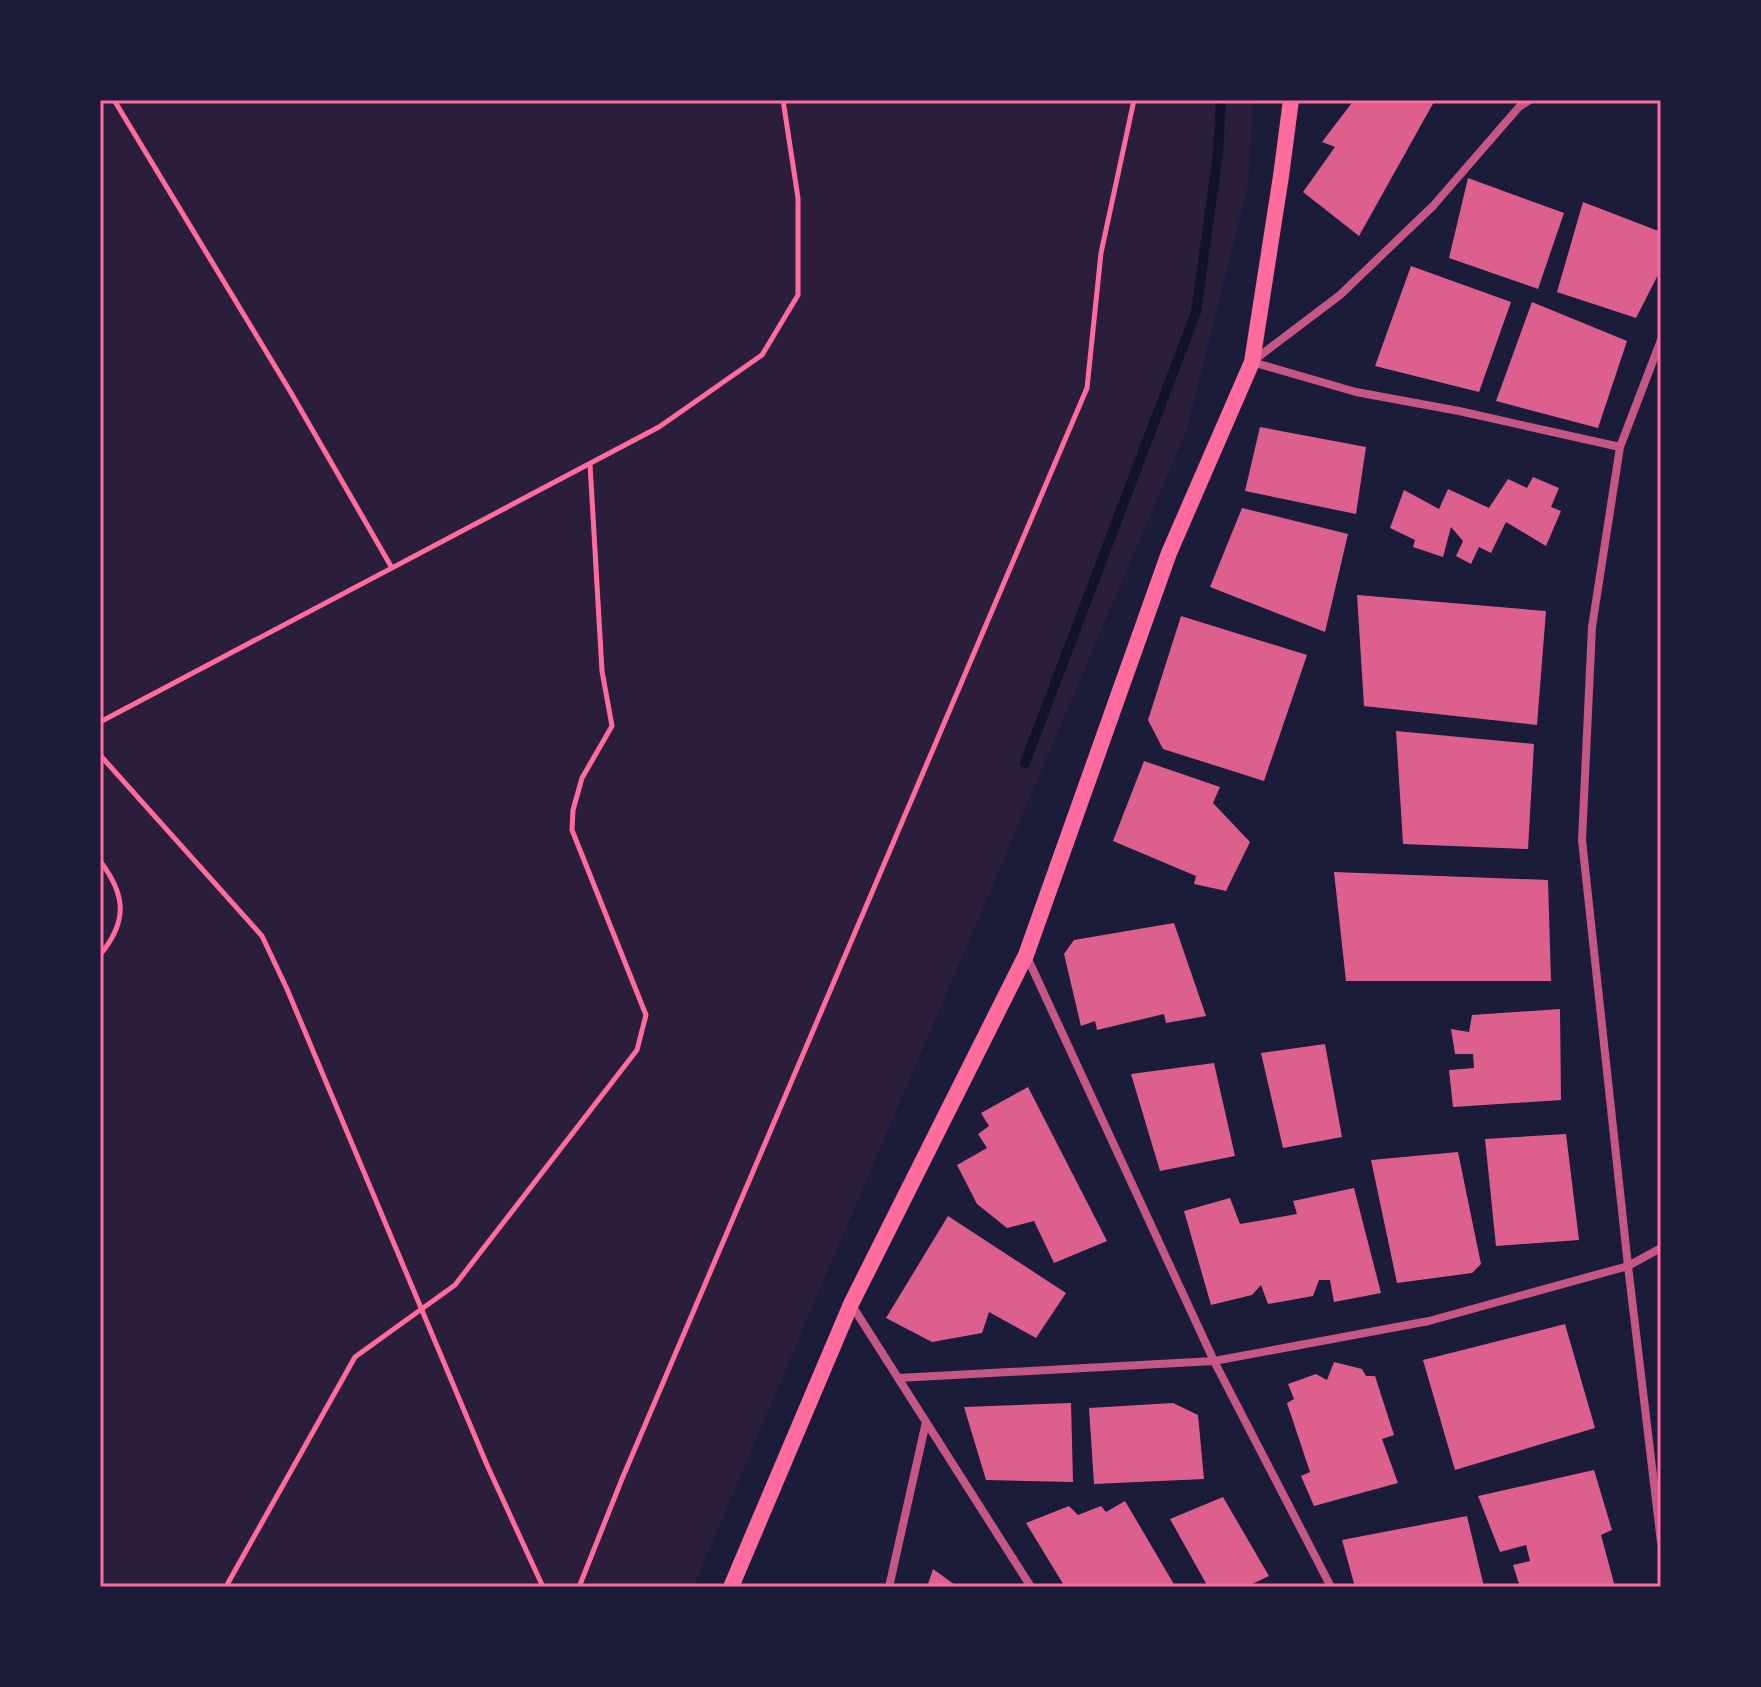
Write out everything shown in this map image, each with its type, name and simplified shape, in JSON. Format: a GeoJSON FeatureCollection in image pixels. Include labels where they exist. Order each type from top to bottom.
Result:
{"type":"FeatureCollection","features":[{"type":"Feature","properties":{"kind":"main road"},"geometry":{"type":"LineString","coordinates":[[731,1587],[851,1304],[1026,955],[1169,553],[1252,362],[1291,100]]}},
{"type":"Feature","properties":{"kind":"street"},"geometry":{"type":"LineString","coordinates":[[1252,362],[1340,295],[1433,206],[1519,107],[1530,100]]}},
{"type":"Feature","properties":{"kind":"street"},"geometry":{"type":"LineString","coordinates":[[1661,340],[1620,447],[1592,627],[1582,840],[1661,1542]]}},
{"type":"Feature","properties":{"kind":"street"},"geometry":{"type":"LineString","coordinates":[[1252,362],[1356,392],[1459,411],[1620,447]]}},
{"type":"Feature","properties":{"kind":"street"},"geometry":{"type":"LineString","coordinates":[[1026,955],[1214,1361],[1331,1587]]}},
{"type":"Feature","properties":{"kind":"street"},"geometry":{"type":"LineString","coordinates":[[898,1378],[1214,1361],[1429,1321],[1628,1266],[1661,1248]]}},
{"type":"Feature","properties":{"kind":"street"},"geometry":{"type":"LineString","coordinates":[[851,1304],[1031,1587]]}},
{"type":"Feature","properties":{"kind":"street"},"geometry":{"type":"LineString","coordinates":[[889,1587],[926,1422]]}},
{"type":"Feature","properties":{"kind":"path"},"geometry":{"type":"LineString","coordinates":[[114,100],[290,391],[392,568]]}},
{"type":"Feature","properties":{"kind":"path"},"geometry":{"type":"LineString","coordinates":[[100,722],[659,427],[762,355],[798,295],[798,198],[783,100]]}},
{"type":"Feature","properties":{"kind":"path"},"geometry":{"type":"LineString","coordinates":[[579,1587],[622,1479],[1087,388],[1101,253],[1134,100]]}},
{"type":"Feature","properties":{"kind":"path"},"geometry":{"type":"LineString","coordinates":[[227,1587],[355,1357],[455,1285],[637,1050],[646,1015],[572,830],[573,810],[582,778],[612,726],[602,671],[590,464]]}},
{"type":"Feature","properties":{"kind":"path"},"geometry":{"type":"LineString","coordinates":[[100,755],[262,936],[487,1465],[543,1587]]}},
{"type":"Feature","properties":{"kind":"path"},"geometry":{"type":"LineString","coordinates":[[100,861],[114,879],[121,906],[117,931],[100,955]]}},
{"type":"Feature","properties":{"kind":"shaded area"},"geometry":{"type":"Polygon","coordinates":[[[100,100],[1253,100],[1248,186],[1186,432],[693,1587],[100,1587],[100,100]]]}},
{"type":"Feature","properties":{"kind":"building"},"geometry":{"type":"Polygon","coordinates":[[[1354,100],[1435,100],[1359,236],[1303,192],[1335,147],[1322,142],[1354,100]]]}},
{"type":"Feature","properties":{"kind":"building"},"geometry":{"type":"Polygon","coordinates":[[[1468,178],[1564,213],[1538,289],[1449,258],[1468,178]]]}},
{"type":"Feature","properties":{"kind":"building"},"geometry":{"type":"Polygon","coordinates":[[[1583,202],[1661,232],[1661,269],[1636,318],[1557,292],[1583,202]]]}},
{"type":"Feature","properties":{"kind":"building"},"geometry":{"type":"Polygon","coordinates":[[[1411,266],[1511,302],[1479,392],[1375,366],[1411,266]]]}},
{"type":"Feature","properties":{"kind":"building"},"geometry":{"type":"Polygon","coordinates":[[[1532,302],[1627,341],[1598,428],[1496,401],[1532,302]]]}},
{"type":"Feature","properties":{"kind":"building"},"geometry":{"type":"Polygon","coordinates":[[[1260,427],[1366,447],[1356,514],[1245,491],[1260,427]]]}},
{"type":"Feature","properties":{"kind":"building"},"geometry":{"type":"Polygon","coordinates":[[[1533,477],[1559,488],[1551,507],[1561,511],[1546,546],[1506,522],[1491,553],[1479,547],[1471,564],[1456,556],[1463,541],[1451,527],[1443,557],[1413,547],[1415,540],[1390,528],[1404,490],[1439,509],[1448,489],[1489,508],[1508,479],[1527,488],[1533,477]]]}},
{"type":"Feature","properties":{"kind":"building"},"geometry":{"type":"Polygon","coordinates":[[[1242,508],[1348,534],[1325,632],[1210,587],[1242,508]]]}},
{"type":"Feature","properties":{"kind":"building"},"geometry":{"type":"Polygon","coordinates":[[[1357,595],[1546,611],[1537,725],[1364,706],[1357,595]]]}},
{"type":"Feature","properties":{"kind":"building"},"geometry":{"type":"Polygon","coordinates":[[[1181,616],[1307,655],[1264,781],[1163,749],[1148,720],[1181,616]]]}},
{"type":"Feature","properties":{"kind":"building"},"geometry":{"type":"Polygon","coordinates":[[[1396,731],[1534,744],[1528,849],[1403,844],[1396,731]]]}},
{"type":"Feature","properties":{"kind":"building"},"geometry":{"type":"Polygon","coordinates":[[[1144,761],[1220,787],[1213,803],[1250,842],[1226,891],[1194,884],[1196,876],[1113,841],[1144,761]]]}},
{"type":"Feature","properties":{"kind":"building"},"geometry":{"type":"Polygon","coordinates":[[[1334,872],[1548,880],[1551,981],[1346,981],[1334,872]]]}},
{"type":"Feature","properties":{"kind":"building"},"geometry":{"type":"Polygon","coordinates":[[[1174,923],[1206,1016],[1166,1023],[1164,1014],[1097,1030],[1095,1021],[1081,1026],[1064,954],[1074,940],[1174,923]]]}},
{"type":"Feature","properties":{"kind":"building"},"geometry":{"type":"Polygon","coordinates":[[[1560,1009],[1561,1100],[1453,1107],[1449,1070],[1474,1068],[1473,1054],[1455,1054],[1451,1029],[1469,1032],[1472,1015],[1560,1009]]]}},
{"type":"Feature","properties":{"kind":"building"},"geometry":{"type":"Polygon","coordinates":[[[1325,1044],[1342,1137],[1283,1148],[1261,1053],[1325,1044]]]}},
{"type":"Feature","properties":{"kind":"building"},"geometry":{"type":"Polygon","coordinates":[[[1214,1063],[1235,1156],[1160,1171],[1131,1074],[1214,1063]]]}},
{"type":"Feature","properties":{"kind":"building"},"geometry":{"type":"Polygon","coordinates":[[[1028,1087],[1107,1241],[1054,1263],[1034,1221],[1007,1228],[977,1204],[957,1165],[987,1148],[978,1134],[989,1126],[981,1113],[1028,1087]]]}},
{"type":"Feature","properties":{"kind":"building"},"geometry":{"type":"Polygon","coordinates":[[[1566,1134],[1579,1240],[1496,1246],[1485,1139],[1566,1134]]]}},
{"type":"Feature","properties":{"kind":"building"},"geometry":{"type":"Polygon","coordinates":[[[1458,1152],[1481,1264],[1472,1273],[1397,1283],[1371,1160],[1458,1152]]]}},
{"type":"Feature","properties":{"kind":"building"},"geometry":{"type":"Polygon","coordinates":[[[1354,1188],[1381,1293],[1334,1302],[1330,1280],[1319,1280],[1313,1296],[1268,1304],[1261,1285],[1252,1295],[1211,1305],[1184,1211],[1230,1198],[1240,1224],[1297,1214],[1293,1201],[1354,1188]]]}},
{"type":"Feature","properties":{"kind":"building"},"geometry":{"type":"Polygon","coordinates":[[[948,1216],[1066,1293],[1036,1338],[989,1312],[982,1333],[932,1342],[886,1318],[948,1216]]]}},
{"type":"Feature","properties":{"kind":"building"},"geometry":{"type":"Polygon","coordinates":[[[1565,1324],[1595,1428],[1455,1470],[1423,1360],[1565,1324]]]}},
{"type":"Feature","properties":{"kind":"building"},"geometry":{"type":"Polygon","coordinates":[[[1334,1362],[1362,1369],[1366,1376],[1375,1376],[1394,1435],[1382,1439],[1398,1483],[1314,1506],[1301,1476],[1310,1472],[1287,1403],[1294,1399],[1288,1384],[1316,1374],[1327,1380],[1334,1362]]]}},
{"type":"Feature","properties":{"kind":"building"},"geometry":{"type":"Polygon","coordinates":[[[1071,1403],[1073,1482],[986,1480],[964,1407],[1071,1403]]]}},
{"type":"Feature","properties":{"kind":"building"},"geometry":{"type":"Polygon","coordinates":[[[1173,1403],[1198,1415],[1204,1479],[1094,1484],[1089,1408],[1173,1403]]]}},
{"type":"Feature","properties":{"kind":"building"},"geometry":{"type":"Polygon","coordinates":[[[1594,1470],[1612,1530],[1601,1535],[1615,1587],[1520,1587],[1513,1565],[1530,1561],[1526,1545],[1500,1552],[1478,1496],[1594,1470]]]}},
{"type":"Feature","properties":{"kind":"building"},"geometry":{"type":"Polygon","coordinates":[[[1223,1497],[1269,1576],[1246,1587],[1208,1587],[1170,1519],[1223,1497]]]}},
{"type":"Feature","properties":{"kind":"building"},"geometry":{"type":"Polygon","coordinates":[[[1125,1501],[1175,1586],[1065,1587],[1026,1523],[1069,1506],[1078,1515],[1101,1506],[1106,1512],[1125,1501]]]}},
{"type":"Feature","properties":{"kind":"building"},"geometry":{"type":"Polygon","coordinates":[[[1467,1516],[1484,1587],[1355,1587],[1342,1540],[1467,1516]]]}},
{"type":"Feature","properties":{"kind":"building"},"geometry":{"type":"Polygon","coordinates":[[[933,1569],[958,1587],[927,1587],[933,1569]]]}},
{"type":"Feature","properties":{"kind":"waterway"},"geometry":{"type":"LineString","coordinates":[[1025,763],[1196,312],[1218,153],[1221,100]]}}]}
